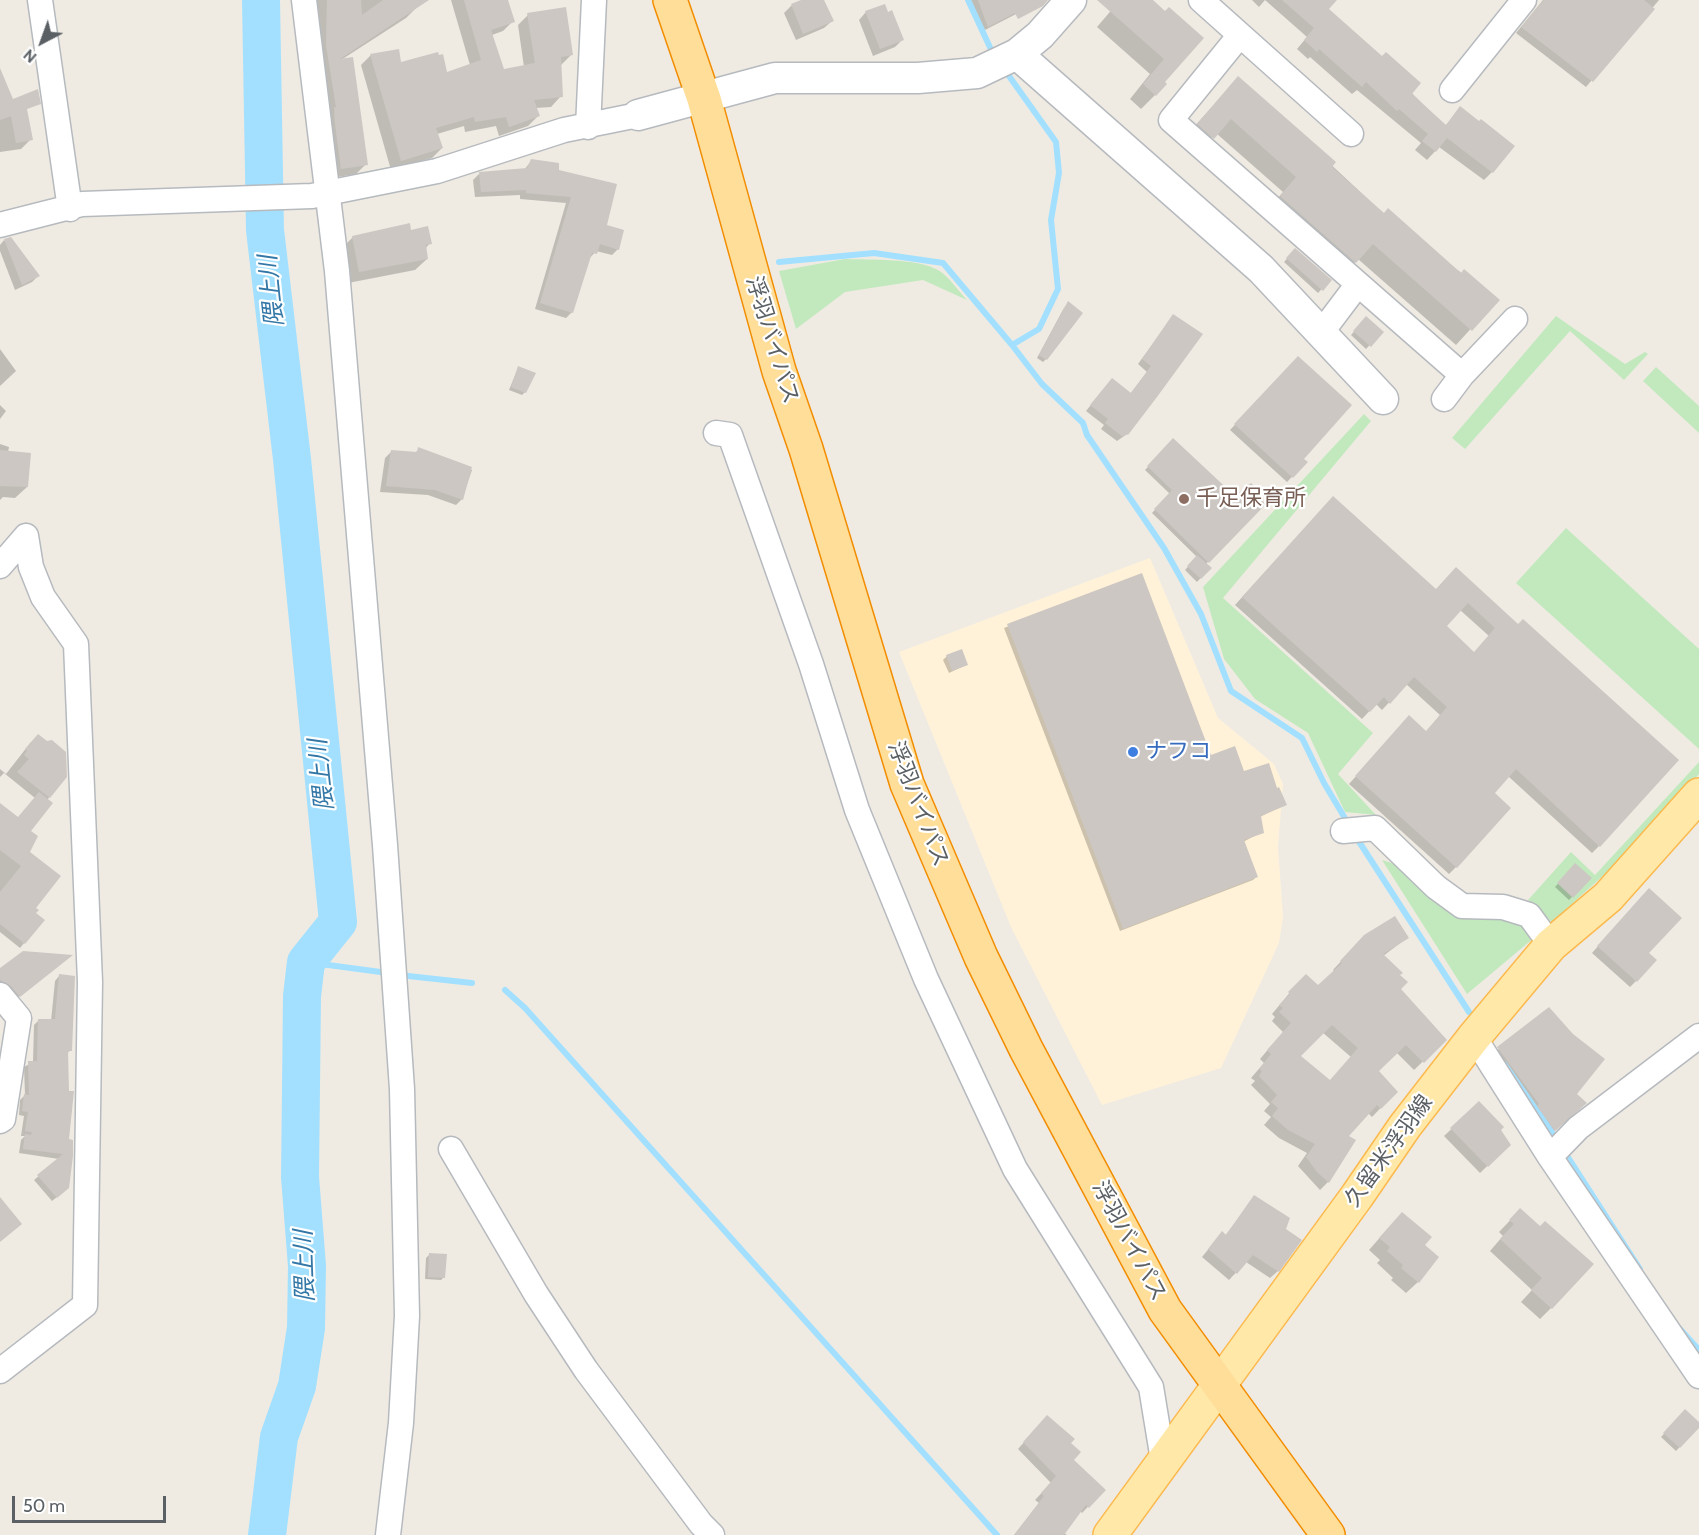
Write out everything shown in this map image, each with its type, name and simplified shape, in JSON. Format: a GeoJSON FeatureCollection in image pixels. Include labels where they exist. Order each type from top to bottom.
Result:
{"type":"FeatureCollection","features":[{"type":"Feature","properties":{"kind":"highway","name":"浮羽バイパス"},"geometry":{"type":"LineString","coordinates":[[670,0],[704,99],[779,371],[807,449],[907,784],[981,957],[1026,1049],[1165,1310],[1328,1535]]}},
{"type":"Feature","properties":{"kind":"main road","name":"久留米浮羽線"},"geometry":{"type":"LineString","coordinates":[[1110,1535],[1405,1126],[1473,1037],[1551,945],[1608,897],[1699,795]]}},
{"type":"Feature","properties":{"kind":"street"},"geometry":{"type":"LineString","coordinates":[[40,0],[76,207]]}},
{"type":"Feature","properties":{"kind":"street"},"geometry":{"type":"LineString","coordinates":[[304,0],[319,194],[338,271],[402,1089],[407,1316],[401,1424],[388,1535]]}},
{"type":"Feature","properties":{"kind":"street"},"geometry":{"type":"LineString","coordinates":[[588,127],[594,0]]}},
{"type":"Feature","properties":{"kind":"street"},"geometry":{"type":"LineString","coordinates":[[0,225],[76,207],[319,194],[437,171],[555,132],[588,127],[704,99],[751,82],[775,78],[928,78],[977,73],[1017,54],[1040,35],[1071,0]]}},
{"type":"Feature","properties":{"kind":"street"},"geometry":{"type":"LineString","coordinates":[[1201,0],[1351,134]]}},
{"type":"Feature","properties":{"kind":"street"},"geometry":{"type":"LineString","coordinates":[[1452,90],[1524,0]]}},
{"type":"Feature","properties":{"kind":"street"},"geometry":{"type":"LineString","coordinates":[[1240,35],[1171,120],[1462,375]]}},
{"type":"Feature","properties":{"kind":"street"},"geometry":{"type":"LineString","coordinates":[[1017,54],[1261,269],[1383,399]]}},
{"type":"Feature","properties":{"kind":"street"},"geometry":{"type":"LineString","coordinates":[[1321,333],[1358,284]]}},
{"type":"Feature","properties":{"kind":"street"},"geometry":{"type":"LineString","coordinates":[[1444,399],[1462,375],[1515,319]]}},
{"type":"Feature","properties":{"kind":"street"},"geometry":{"type":"LineString","coordinates":[[717,433],[730,435],[793,611],[857,810],[926,979],[1015,1169],[1151,1387],[1163,1460]]}},
{"type":"Feature","properties":{"kind":"street"},"geometry":{"type":"LineString","coordinates":[[0,566],[26,536],[31,567],[43,597],[76,644],[90,982],[85,1305],[0,1371]]}},
{"type":"Feature","properties":{"kind":"street"},"geometry":{"type":"LineString","coordinates":[[1353,830],[1375,828],[1436,887],[1462,906],[1503,907],[1529,915],[1551,945]]}},
{"type":"Feature","properties":{"kind":"street"},"geometry":{"type":"LineString","coordinates":[[0,995],[19,1018],[3,1119],[0,1121]]}},
{"type":"Feature","properties":{"kind":"street"},"geometry":{"type":"LineString","coordinates":[[1550,1157],[1578,1128],[1699,1035]]}},
{"type":"Feature","properties":{"kind":"street"},"geometry":{"type":"LineString","coordinates":[[1473,1037],[1550,1157],[1699,1376]]}},
{"type":"Feature","properties":{"kind":"street"},"geometry":{"type":"LineString","coordinates":[[451,1149],[536,1294],[586,1370],[701,1524],[712,1535]]}},
{"type":"Feature","properties":{"kind":"shaded area"},"geometry":{"type":"Polygon","coordinates":[[[1150,558],[1218,718],[1274,764],[1283,784],[1278,847],[1283,917],[1279,943],[1221,1068],[1102,1105],[1011,927],[899,652],[1150,558]]]}},
{"type":"Feature","properties":{"kind":"green space"},"geometry":{"type":"Polygon","coordinates":[[[845,259],[893,260],[929,266],[946,276],[967,300],[923,280],[845,292],[796,329],[779,271],[845,259]]]}},
{"type":"Feature","properties":{"kind":"green space"},"geometry":{"type":"Polygon","coordinates":[[[1556,316],[1625,364],[1645,352],[1648,354],[1624,380],[1570,331],[1465,449],[1452,438],[1556,316]]]}},
{"type":"Feature","properties":{"kind":"green space"},"geometry":{"type":"Polygon","coordinates":[[[1656,367],[1699,406],[1699,433],[1643,381],[1656,367]]]}},
{"type":"Feature","properties":{"kind":"green space"},"geometry":{"type":"Polygon","coordinates":[[[1364,414],[1371,421],[1223,598],[1373,733],[1338,774],[1376,815],[1345,812],[1308,733],[1255,699],[1224,659],[1203,587],[1364,414]]]}},
{"type":"Feature","properties":{"kind":"green space"},"geometry":{"type":"Polygon","coordinates":[[[1566,528],[1699,649],[1699,749],[1516,583],[1566,528]]]}},
{"type":"Feature","properties":{"kind":"green space"},"geometry":{"type":"Polygon","coordinates":[[[1699,762],[1699,774],[1638,844],[1552,922],[1528,900],[1571,852],[1595,875],[1699,762]]]}},
{"type":"Feature","properties":{"kind":"green space"},"geometry":{"type":"Polygon","coordinates":[[[1382,860],[1401,866],[1516,919],[1535,937],[1467,994],[1382,860]]]}},
{"type":"Feature","properties":{"kind":"building"},"geometry":{"type":"Polygon","coordinates":[[[327,0],[361,0],[362,15],[383,0],[429,0],[340,59],[353,57],[368,165],[341,169],[335,124],[334,107],[336,107],[326,45],[327,0]]]}},
{"type":"Feature","properties":{"kind":"building"},"geometry":{"type":"Polygon","coordinates":[[[464,0],[508,0],[515,22],[491,30],[504,69],[535,63],[527,13],[566,7],[573,55],[561,57],[563,97],[534,100],[540,116],[509,127],[506,117],[475,122],[474,117],[436,128],[443,148],[401,161],[370,54],[399,49],[401,62],[438,52],[439,55],[443,54],[447,72],[481,60],[464,0]]]}},
{"type":"Feature","properties":{"kind":"building"},"geometry":{"type":"Polygon","coordinates":[[[801,0],[824,0],[834,21],[803,34],[791,4],[801,0]]]}},
{"type":"Feature","properties":{"kind":"building"},"geometry":{"type":"Polygon","coordinates":[[[978,0],[1048,0],[1043,6],[1018,19],[1015,13],[988,27],[978,0]]]}},
{"type":"Feature","properties":{"kind":"building"},"geometry":{"type":"Polygon","coordinates":[[[1097,0],[1153,0],[1165,11],[1169,7],[1204,38],[1165,82],[1167,84],[1156,96],[1143,84],[1164,59],[1097,0]]]}},
{"type":"Feature","properties":{"kind":"building"},"geometry":{"type":"Polygon","coordinates":[[[1282,0],[1337,0],[1329,9],[1382,56],[1386,52],[1421,83],[1412,94],[1446,125],[1460,106],[1479,121],[1481,119],[1515,146],[1493,173],[1447,138],[1436,152],[1422,141],[1428,134],[1399,109],[1397,111],[1366,82],[1362,87],[1319,49],[1317,52],[1304,40],[1314,28],[1282,0]]]}},
{"type":"Feature","properties":{"kind":"building"},"geometry":{"type":"Polygon","coordinates":[[[1544,0],[1644,0],[1655,9],[1593,82],[1521,27],[1544,0]]]}},
{"type":"Feature","properties":{"kind":"building"},"geometry":{"type":"Polygon","coordinates":[[[885,4],[888,12],[892,10],[904,40],[880,49],[865,11],[885,4]]]}},
{"type":"Feature","properties":{"kind":"building"},"geometry":{"type":"Polygon","coordinates":[[[0,68],[13,99],[38,89],[41,104],[27,109],[33,140],[16,143],[11,116],[0,120],[0,68]]]}},
{"type":"Feature","properties":{"kind":"building"},"geometry":{"type":"Polygon","coordinates":[[[1238,76],[1336,162],[1332,167],[1384,213],[1388,208],[1461,273],[1464,269],[1500,300],[1472,331],[1373,244],[1356,263],[1280,196],[1296,177],[1231,119],[1214,139],[1197,124],[1238,76]]]}},
{"type":"Feature","properties":{"kind":"building"},"geometry":{"type":"Polygon","coordinates":[[[531,159],[559,163],[559,170],[617,184],[607,225],[624,230],[619,250],[600,244],[597,254],[592,253],[573,313],[540,303],[571,197],[526,193],[526,190],[481,192],[479,172],[527,168],[531,159]]]}},
{"type":"Feature","properties":{"kind":"building"},"geometry":{"type":"Polygon","coordinates":[[[410,223],[411,230],[428,226],[432,244],[426,245],[428,259],[359,272],[352,236],[410,223]]]}},
{"type":"Feature","properties":{"kind":"building"},"geometry":{"type":"Polygon","coordinates":[[[11,237],[40,276],[22,285],[4,239],[11,237]]]}},
{"type":"Feature","properties":{"kind":"building"},"geometry":{"type":"Polygon","coordinates":[[[1295,248],[1332,280],[1323,291],[1286,258],[1295,248]]]}},
{"type":"Feature","properties":{"kind":"building"},"geometry":{"type":"Polygon","coordinates":[[[1068,301],[1083,313],[1047,360],[1039,355],[1068,301]]]}},
{"type":"Feature","properties":{"kind":"building"},"geometry":{"type":"Polygon","coordinates":[[[1173,314],[1203,334],[1128,435],[1123,437],[1105,423],[1108,419],[1090,405],[1112,378],[1131,393],[1151,366],[1142,359],[1173,314]]]}},
{"type":"Feature","properties":{"kind":"building"},"geometry":{"type":"Polygon","coordinates":[[[1366,316],[1384,332],[1371,347],[1353,331],[1366,316]]]}},
{"type":"Feature","properties":{"kind":"building"},"geometry":{"type":"Polygon","coordinates":[[[1298,356],[1352,405],[1304,459],[1308,462],[1293,478],[1234,424],[1298,356]]]}},
{"type":"Feature","properties":{"kind":"building"},"geometry":{"type":"Polygon","coordinates":[[[518,366],[536,373],[526,393],[511,387],[518,366]]]}},
{"type":"Feature","properties":{"kind":"building"},"geometry":{"type":"Polygon","coordinates":[[[1173,438],[1235,496],[1251,483],[1264,495],[1260,499],[1266,504],[1209,563],[1154,509],[1172,490],[1147,466],[1173,438]]]}},
{"type":"Feature","properties":{"kind":"building"},"geometry":{"type":"Polygon","coordinates":[[[418,447],[472,467],[463,500],[435,490],[386,486],[391,450],[417,452],[418,447]]]}},
{"type":"Feature","properties":{"kind":"building"},"geometry":{"type":"Polygon","coordinates":[[[0,450],[31,453],[28,487],[0,486],[0,450]]]}},
{"type":"Feature","properties":{"kind":"building"},"geometry":{"type":"Polygon","coordinates":[[[1333,496],[1436,589],[1456,567],[1518,624],[1523,619],[1679,760],[1600,847],[1516,769],[1495,793],[1511,808],[1457,868],[1355,776],[1409,715],[1426,731],[1447,707],[1414,677],[1390,704],[1384,697],[1370,712],[1242,597],[1333,496]],[[1468,603],[1447,626],[1474,652],[1495,628],[1468,603]]]}},
{"type":"Feature","properties":{"kind":"building"},"geometry":{"type":"Polygon","coordinates":[[[1197,555],[1212,568],[1201,579],[1187,566],[1197,555]]]}},
{"type":"Feature","properties":{"kind":"building","name":"ナフコ"},"geometry":{"type":"Polygon","coordinates":[[[1142,573],[1211,755],[1235,746],[1244,771],[1269,763],[1277,788],[1279,787],[1287,805],[1261,816],[1264,833],[1244,840],[1258,877],[1123,929],[1007,624],[1142,573]]]}},
{"type":"Feature","properties":{"kind":"building"},"geometry":{"type":"Polygon","coordinates":[[[962,649],[968,665],[952,671],[946,655],[962,649]]]}},
{"type":"Feature","properties":{"kind":"building"},"geometry":{"type":"Polygon","coordinates":[[[38,734],[47,741],[52,740],[66,752],[67,777],[50,798],[17,772],[29,759],[24,755],[27,751],[25,749],[38,734]]]}},
{"type":"Feature","properties":{"kind":"building"},"geometry":{"type":"Polygon","coordinates":[[[39,792],[53,803],[31,831],[38,836],[30,852],[61,876],[36,908],[39,910],[36,913],[45,920],[25,944],[0,924],[0,892],[21,866],[0,850],[0,803],[18,817],[39,792]]]}},
{"type":"Feature","properties":{"kind":"building"},"geometry":{"type":"Polygon","coordinates":[[[1575,863],[1592,878],[1573,898],[1557,883],[1575,863]]]}},
{"type":"Feature","properties":{"kind":"building"},"geometry":{"type":"Polygon","coordinates":[[[1649,888],[1682,918],[1649,953],[1657,960],[1637,982],[1597,946],[1649,888]]]}},
{"type":"Feature","properties":{"kind":"building"},"geometry":{"type":"Polygon","coordinates":[[[1395,916],[1409,938],[1383,954],[1403,973],[1400,975],[1408,982],[1401,989],[1447,1040],[1424,1063],[1406,1045],[1379,1071],[1398,1092],[1381,1109],[1377,1105],[1349,1136],[1356,1140],[1329,1183],[1306,1157],[1315,1144],[1288,1130],[1272,1116],[1278,1108],[1271,1102],[1277,1095],[1259,1076],[1262,1071],[1259,1069],[1271,1054],[1267,1050],[1291,1023],[1279,1012],[1283,1008],[1279,1005],[1290,994],[1288,992],[1306,974],[1318,985],[1342,963],[1340,961],[1364,935],[1395,916]],[[1332,1025],[1301,1056],[1330,1080],[1358,1048],[1332,1025]]]}},
{"type":"Feature","properties":{"kind":"building"},"geometry":{"type":"Polygon","coordinates":[[[23,951],[73,955],[20,997],[11,986],[0,980],[0,968],[23,951]]]}},
{"type":"Feature","properties":{"kind":"building"},"geometry":{"type":"Polygon","coordinates":[[[59,974],[75,976],[72,1051],[68,1051],[69,1091],[74,1091],[69,1139],[73,1140],[73,1156],[69,1188],[57,1198],[37,1175],[63,1154],[23,1149],[25,1134],[31,1135],[32,1132],[25,1131],[28,1112],[22,1111],[24,1094],[29,1095],[28,1061],[37,1061],[38,1019],[55,1019],[59,974]]]}},
{"type":"Feature","properties":{"kind":"building"},"geometry":{"type":"Polygon","coordinates":[[[1549,1007],[1573,1034],[1605,1059],[1577,1094],[1587,1103],[1555,1131],[1537,1106],[1539,1104],[1497,1047],[1549,1007]]]}},
{"type":"Feature","properties":{"kind":"building"},"geometry":{"type":"Polygon","coordinates":[[[1479,1101],[1504,1127],[1501,1130],[1511,1145],[1488,1167],[1450,1128],[1479,1101]]]}},
{"type":"Feature","properties":{"kind":"building"},"geometry":{"type":"Polygon","coordinates":[[[1254,1195],[1290,1218],[1286,1229],[1302,1240],[1279,1272],[1253,1255],[1237,1274],[1208,1249],[1222,1231],[1226,1235],[1254,1195]]]}},
{"type":"Feature","properties":{"kind":"building"},"geometry":{"type":"Polygon","coordinates":[[[0,1197],[22,1224],[0,1242],[0,1197]]]}},
{"type":"Feature","properties":{"kind":"building"},"geometry":{"type":"Polygon","coordinates":[[[1520,1208],[1540,1226],[1545,1221],[1594,1264],[1552,1309],[1531,1290],[1542,1278],[1500,1239],[1514,1224],[1509,1220],[1520,1208]]]}},
{"type":"Feature","properties":{"kind":"building"},"geometry":{"type":"Polygon","coordinates":[[[1402,1212],[1432,1237],[1425,1245],[1439,1257],[1419,1283],[1401,1268],[1403,1265],[1387,1251],[1390,1247],[1379,1238],[1402,1212]]]}},
{"type":"Feature","properties":{"kind":"building"},"geometry":{"type":"Polygon","coordinates":[[[429,1253],[447,1254],[445,1278],[428,1277],[429,1253]]]}},
{"type":"Feature","properties":{"kind":"building"},"geometry":{"type":"Polygon","coordinates":[[[1685,1409],[1699,1422],[1699,1428],[1680,1448],[1663,1433],[1685,1409]]]}},
{"type":"Feature","properties":{"kind":"building"},"geometry":{"type":"Polygon","coordinates":[[[1047,1415],[1075,1439],[1071,1443],[1081,1452],[1074,1460],[1106,1490],[1089,1508],[1086,1505],[1064,1535],[1014,1535],[1044,1496],[1041,1493],[1056,1476],[1023,1442],[1047,1415]]]}},
{"type":"Feature","properties":{"kind":"waterway","name":"隈上川"},"geometry":{"type":"LineString","coordinates":[[261,0],[265,230],[292,459],[338,922],[306,962],[302,996],[300,1177],[307,1266],[306,1328],[297,1386],[279,1437],[267,1535]]}},
{"type":"Feature","properties":{"kind":"waterway"},"geometry":{"type":"LineString","coordinates":[[968,0],[994,56]]}},
{"type":"Feature","properties":{"kind":"waterway"},"geometry":{"type":"LineString","coordinates":[[1004,69],[1056,142],[1059,173],[1051,220],[1058,289],[1039,329],[1012,345],[1042,384],[1083,423],[1087,435],[1164,548],[1201,614],[1231,691],[1302,738],[1324,783],[1349,825]]}},
{"type":"Feature","properties":{"kind":"waterway"},"geometry":{"type":"LineString","coordinates":[[779,262],[874,253],[943,263],[1012,345]]}},
{"type":"Feature","properties":{"kind":"waterway"},"geometry":{"type":"LineString","coordinates":[[1356,837],[1469,1012]]}},
{"type":"Feature","properties":{"kind":"waterway"},"geometry":{"type":"LineString","coordinates":[[306,962],[388,973]]}},
{"type":"Feature","properties":{"kind":"waterway"},"geometry":{"type":"LineString","coordinates":[[399,975],[472,983]]}},
{"type":"Feature","properties":{"kind":"waterway"},"geometry":{"type":"LineString","coordinates":[[505,990],[525,1008],[997,1535]]}},
{"type":"Feature","properties":{"kind":"waterway"},"geometry":{"type":"LineString","coordinates":[[1505,1065],[1557,1140]]}},
{"type":"Feature","properties":{"kind":"waterway"},"geometry":{"type":"LineString","coordinates":[[1564,1151],[1640,1269]]}},
{"type":"Feature","properties":{"kind":"waterway"},"geometry":{"type":"LineString","coordinates":[[1681,1330],[1699,1350]]}},
{"type":"Feature","properties":{"kind":"place","name":"千足保育所"},"geometry":{"type":"Point","coordinates":[1184,499]}},
{"type":"Feature","properties":{"kind":"place","name":"ナフコ"},"geometry":{"type":"Point","coordinates":[1133,752]}}]}
